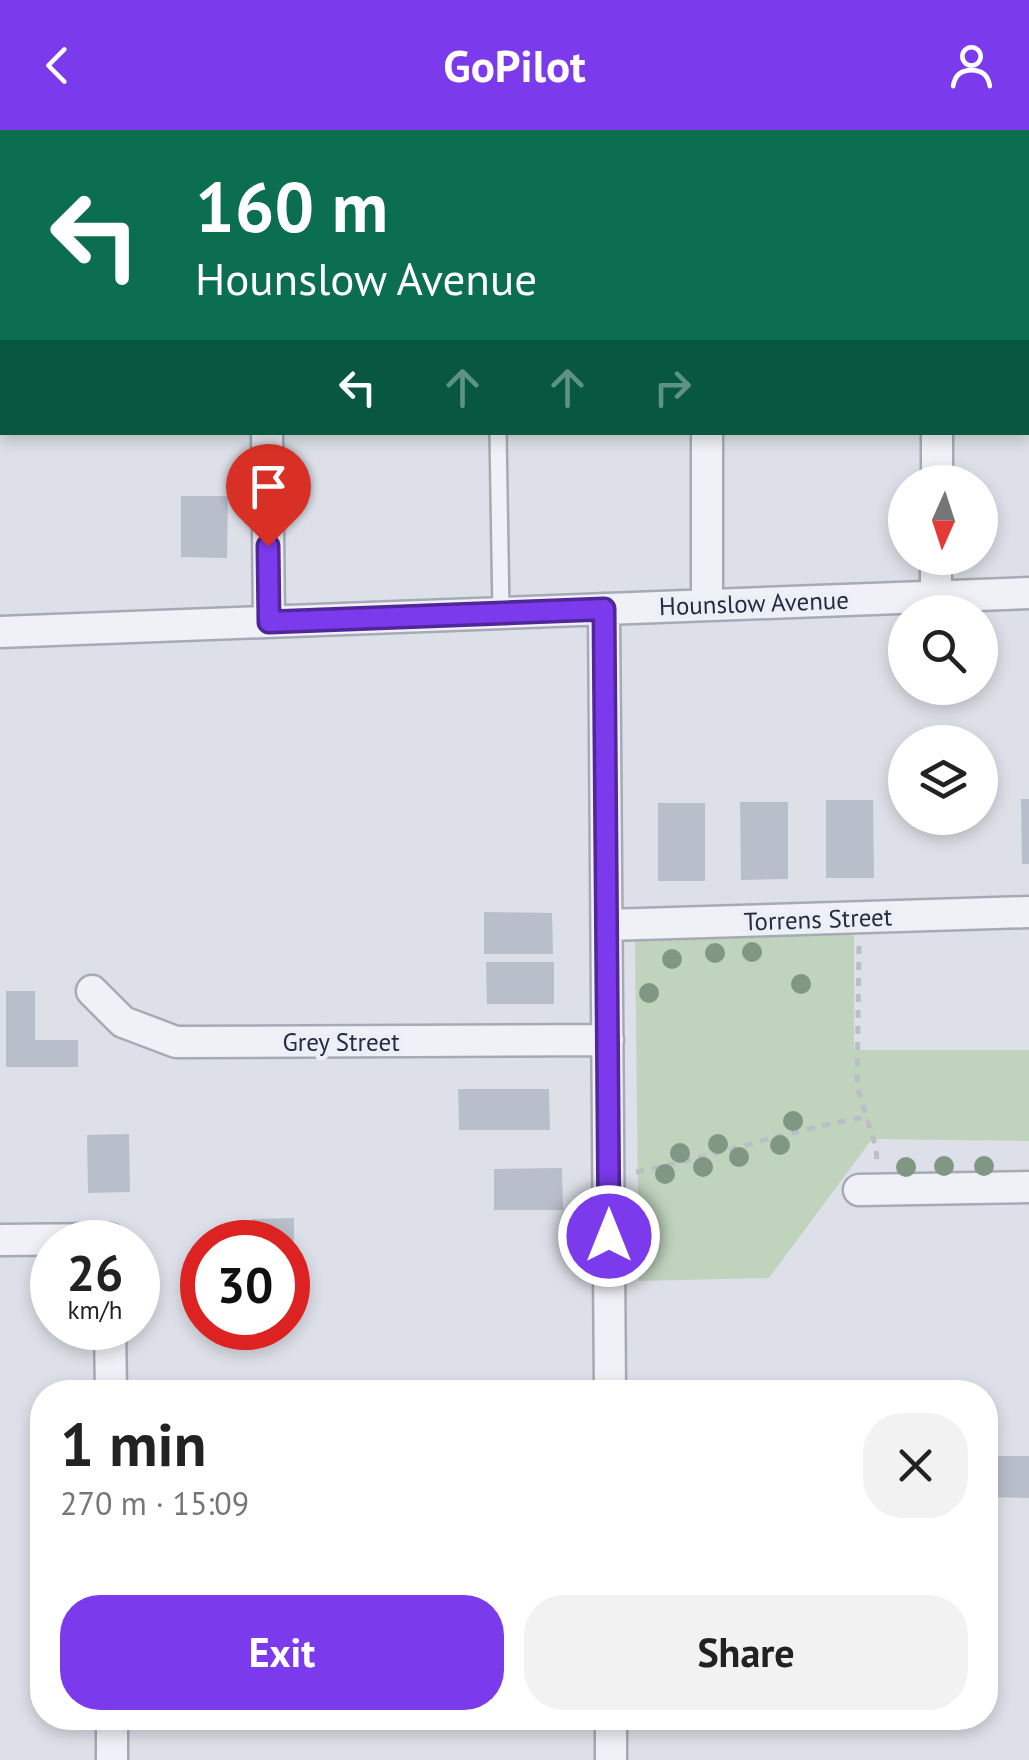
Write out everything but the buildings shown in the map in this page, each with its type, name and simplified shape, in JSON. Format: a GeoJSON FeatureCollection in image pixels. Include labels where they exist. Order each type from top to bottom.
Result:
{"type":"FeatureCollection","features":[{"type":"Feature","properties":{"kind":"street"},"geometry":{"type":"LineString","coordinates":[[266,435],[269,622]]}},
{"type":"Feature","properties":{"kind":"street"},"geometry":{"type":"LineString","coordinates":[[706,435],[707,605]]}},
{"type":"Feature","properties":{"kind":"street"},"geometry":{"type":"LineString","coordinates":[[937,435],[937,465]]}},
{"type":"Feature","properties":{"kind":"street","name":"Hounslow Avenue"},"geometry":{"type":"LineString","coordinates":[[982,595],[1029,594]]}},
{"type":"Feature","properties":{"kind":"street","name":"Hounslow Avenue"},"geometry":{"type":"LineString","coordinates":[[0,632],[888,598]]}},
{"type":"Feature","properties":{"kind":"street"},"geometry":{"type":"LineString","coordinates":[[604,609],[610,1380]]}},
{"type":"Feature","properties":{"kind":"street","name":"Torrens Street"},"geometry":{"type":"LineString","coordinates":[[607,925],[1029,912]]}},
{"type":"Feature","properties":{"kind":"street","name":"Grey Street"},"geometry":{"type":"LineString","coordinates":[[92,991],[123,1022],[176,1042],[608,1040]]}},
{"type":"Feature","properties":{"kind":"street"},"geometry":{"type":"LineString","coordinates":[[868,1183],[1029,1187]]}},
{"type":"Feature","properties":{"kind":"street"},"geometry":{"type":"LineString","coordinates":[[0,1240],[30,1239]]}},
{"type":"Feature","properties":{"kind":"street"},"geometry":{"type":"LineString","coordinates":[[110,1350],[110,1380]]}},
{"type":"Feature","properties":{"kind":"street"},"geometry":{"type":"LineString","coordinates":[[112,1730],[112,1760]]}},
{"type":"Feature","properties":{"kind":"street"},"geometry":{"type":"LineString","coordinates":[[611,1730],[612,1760]]}},
{"type":"Feature","properties":{"kind":"lane"},"geometry":{"type":"LineString","coordinates":[[498,435],[500,613]]}},
{"type":"Feature","properties":{"kind":"path"},"geometry":{"type":"LineString","coordinates":[[859,917],[856,1086],[876,1148],[868,1183]]}},
{"type":"Feature","properties":{"kind":"path"},"geometry":{"type":"LineString","coordinates":[[636,1172],[866,1116]]}},
{"type":"Feature","properties":{"kind":"green space"},"geometry":{"type":"Polygon","coordinates":[[[854,930],[854,1050],[1029,1050],[1029,1141],[872,1139],[769,1278],[639,1281],[635,938],[854,930]]]}},
{"type":"Feature","properties":{"kind":"route"},"geometry":{"type":"LineString","coordinates":[[268,546],[269,622],[604,609],[609,1236]]}}]}
